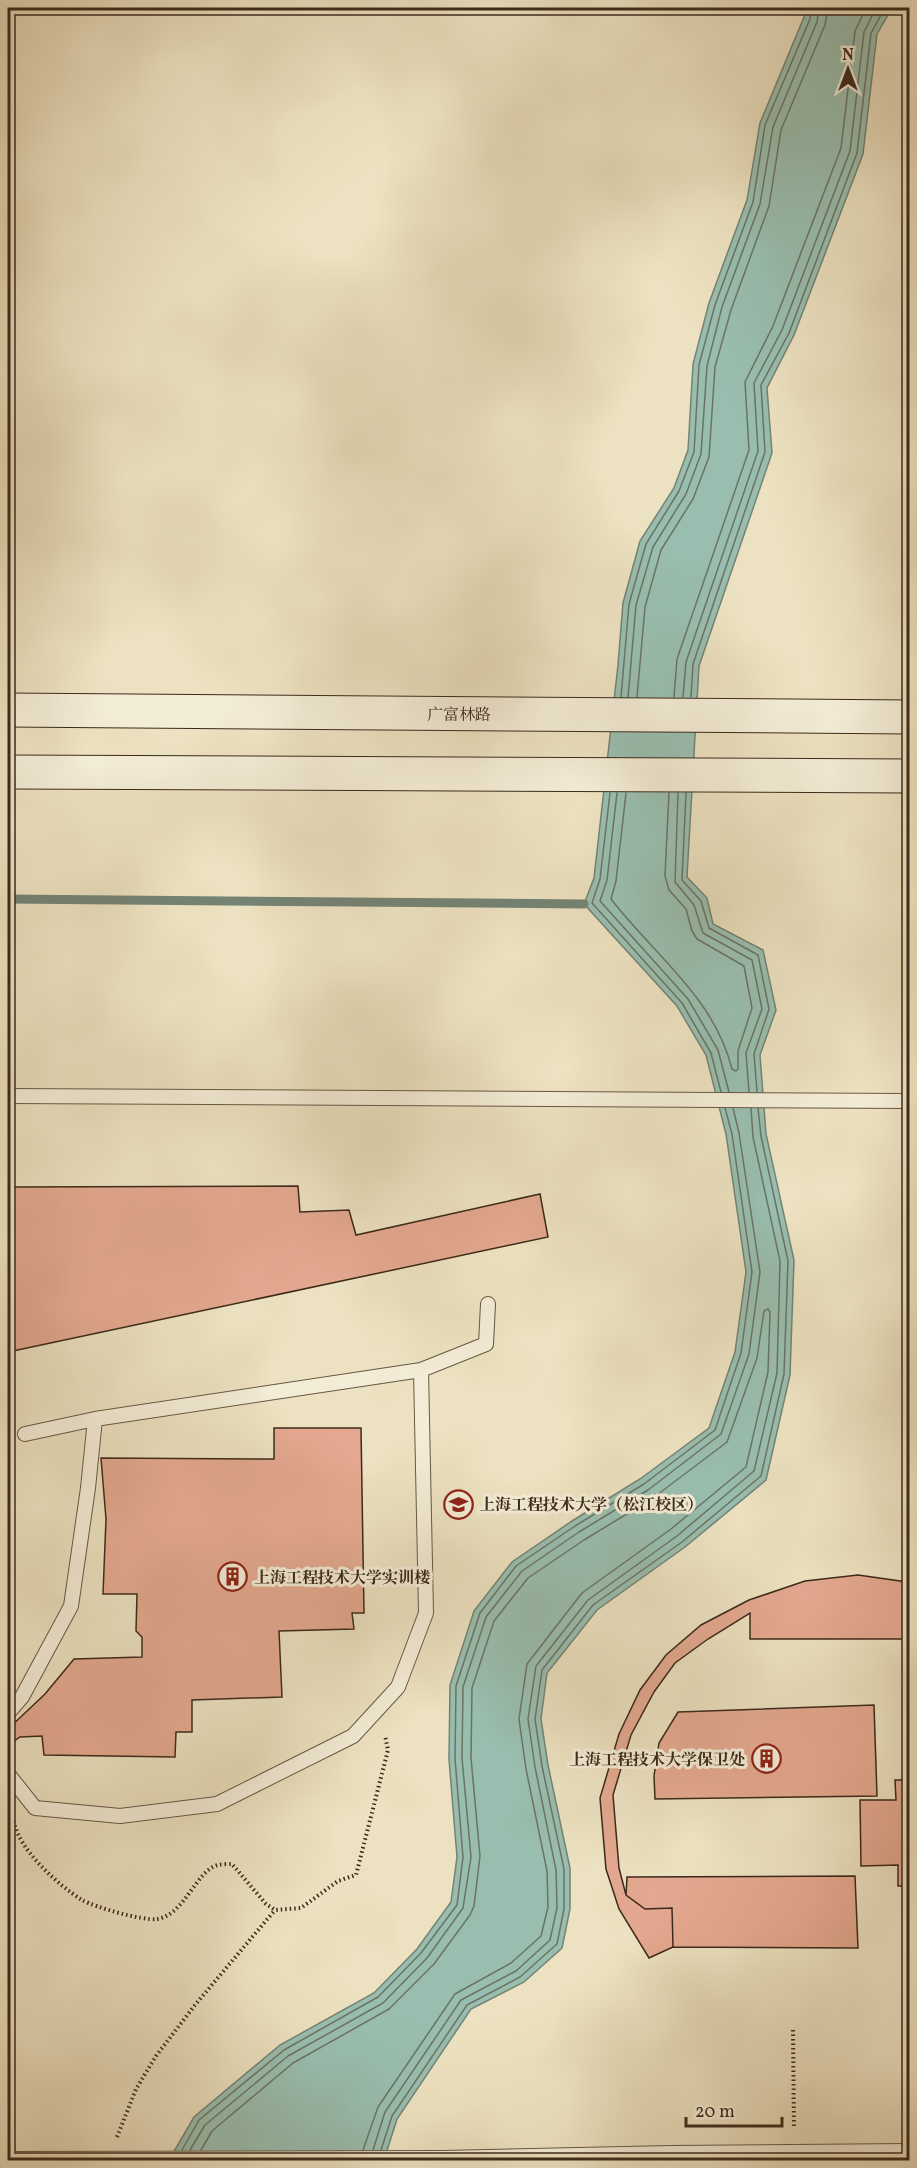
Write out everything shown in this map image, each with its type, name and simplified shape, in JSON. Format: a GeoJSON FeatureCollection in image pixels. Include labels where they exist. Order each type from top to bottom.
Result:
{"type":"FeatureCollection","features":[{"type":"Feature","properties":{"kind":"main road","name":"广富林路"},"geometry":{"type":"LineString","coordinates":[[8,710],[909,717]]}},
{"type":"Feature","properties":{"kind":"main road"},"geometry":{"type":"LineString","coordinates":[[8,772],[909,776]]}},
{"type":"Feature","properties":{"kind":"lane"},"geometry":{"type":"LineString","coordinates":[[8,1096],[909,1101]]}},
{"type":"Feature","properties":{"kind":"lane"},"geometry":{"type":"LineString","coordinates":[[25,1434],[95,1419],[421,1370],[486,1344],[488,1304]]}},
{"type":"Feature","properties":{"kind":"lane"},"geometry":{"type":"LineString","coordinates":[[8,1774],[35,1808],[120,1816],[217,1804],[353,1736],[398,1687],[426,1613],[421,1370]]}},
{"type":"Feature","properties":{"kind":"lane"},"geometry":{"type":"LineString","coordinates":[[8,1713],[22,1697],[71,1606],[88,1488],[95,1419]]}},
{"type":"Feature","properties":{"kind":"lane"},"geometry":{"type":"LineString","coordinates":[[8,2159],[442,2158],[909,2151]]}},
{"type":"Feature","properties":{"kind":"path"},"geometry":{"type":"LineString","coordinates":[[13,1813],[15,1830],[30,1853],[57,1880],[83,1900],[127,1915],[158,1919],[177,1909],[197,1882],[216,1865],[232,1864],[266,1904],[275,1910],[301,1908],[338,1881],[356,1875],[388,1750],[380,1706]]}},
{"type":"Feature","properties":{"kind":"path"},"geometry":{"type":"LineString","coordinates":[[114,2158],[136,2089],[156,2056],[195,2005],[275,1910]]}},
{"type":"Feature","properties":{"kind":"path"},"geometry":{"type":"LineString","coordinates":[[793,2030],[794,2152]]}},
{"type":"Feature","properties":{"kind":"water"},"geometry":{"type":"Polygon","coordinates":[[[806,8],[892,8],[877,34],[863,154],[794,335],[767,388],[772,453],[699,666],[687,877],[707,898],[713,924],[763,950],[776,1010],[760,1055],[766,1134],[794,1260],[790,1375],[766,1480],[685,1547],[597,1610],[547,1673],[541,1719],[548,1765],[570,1868],[570,1909],[562,1948],[524,1982],[471,2009],[397,2119],[384,2160],[169,2160],[194,2117],[280,2045],[374,1993],[417,1949],[451,1902],[457,1857],[449,1759],[450,1685],[474,1611],[512,1562],[640,1479],[709,1428],[735,1352],[746,1272],[726,1134],[706,1055],[677,1006],[584,904],[594,878],[623,603],[640,541],[674,488],[688,450],[693,364],[709,303],[747,200],[760,123],[806,8]]]}},
{"type":"Feature","properties":{"kind":"building"},"geometry":{"type":"Polygon","coordinates":[[[298,1186],[300,1212],[349,1210],[356,1235],[540,1194],[548,1237],[8,1352],[8,1187],[298,1186]]]}},
{"type":"Feature","properties":{"kind":"building","name":"上海工程技术大学实训楼"},"geometry":{"type":"Polygon","coordinates":[[[274,1428],[361,1428],[364,1613],[352,1613],[354,1629],[279,1631],[282,1697],[192,1700],[192,1732],[176,1732],[175,1757],[44,1755],[42,1736],[20,1737],[8,1745],[8,1729],[45,1694],[74,1659],[142,1657],[142,1637],[136,1631],[137,1594],[103,1594],[106,1519],[101,1458],[274,1459],[274,1428]]]}},
{"type":"Feature","properties":{"kind":"building"},"geometry":{"type":"Polygon","coordinates":[[[858,1575],[907,1582],[908,1639],[750,1639],[750,1613],[675,1663],[654,1692],[631,1735],[613,1795],[619,1868],[626,1895],[645,1909],[672,1908],[673,1947],[649,1958],[619,1909],[606,1869],[600,1798],[619,1734],[640,1690],[666,1655],[701,1625],[749,1600],[805,1581],[858,1575]]]}},
{"type":"Feature","properties":{"kind":"building","name":"上海工程技术大学保卫处"},"geometry":{"type":"Polygon","coordinates":[[[874,1705],[877,1796],[655,1799],[654,1776],[659,1743],[678,1712],[874,1705]]]}},
{"type":"Feature","properties":{"kind":"building"},"geometry":{"type":"Polygon","coordinates":[[[895,1780],[910,1780],[910,1886],[898,1886],[898,1865],[861,1866],[860,1800],[896,1800],[895,1780]]]}},
{"type":"Feature","properties":{"kind":"building"},"geometry":{"type":"Polygon","coordinates":[[[855,1876],[858,1948],[673,1947],[672,1908],[645,1909],[626,1895],[627,1877],[855,1876]]]}},
{"type":"Feature","properties":{"kind":"waterway"},"geometry":{"type":"LineString","coordinates":[[8,899],[584,904]]}},
{"type":"Feature","properties":{"kind":"place","name":"上海工程技术大学（松江校区）"},"geometry":{"type":"Point","coordinates":[458,1504]}},
{"type":"Feature","properties":{"kind":"place","name":"上海工程技术大学实训楼"},"geometry":{"type":"Point","coordinates":[233,1577]}},
{"type":"Feature","properties":{"kind":"place","name":"上海工程技术大学保卫处"},"geometry":{"type":"Point","coordinates":[766,1759]}}]}
